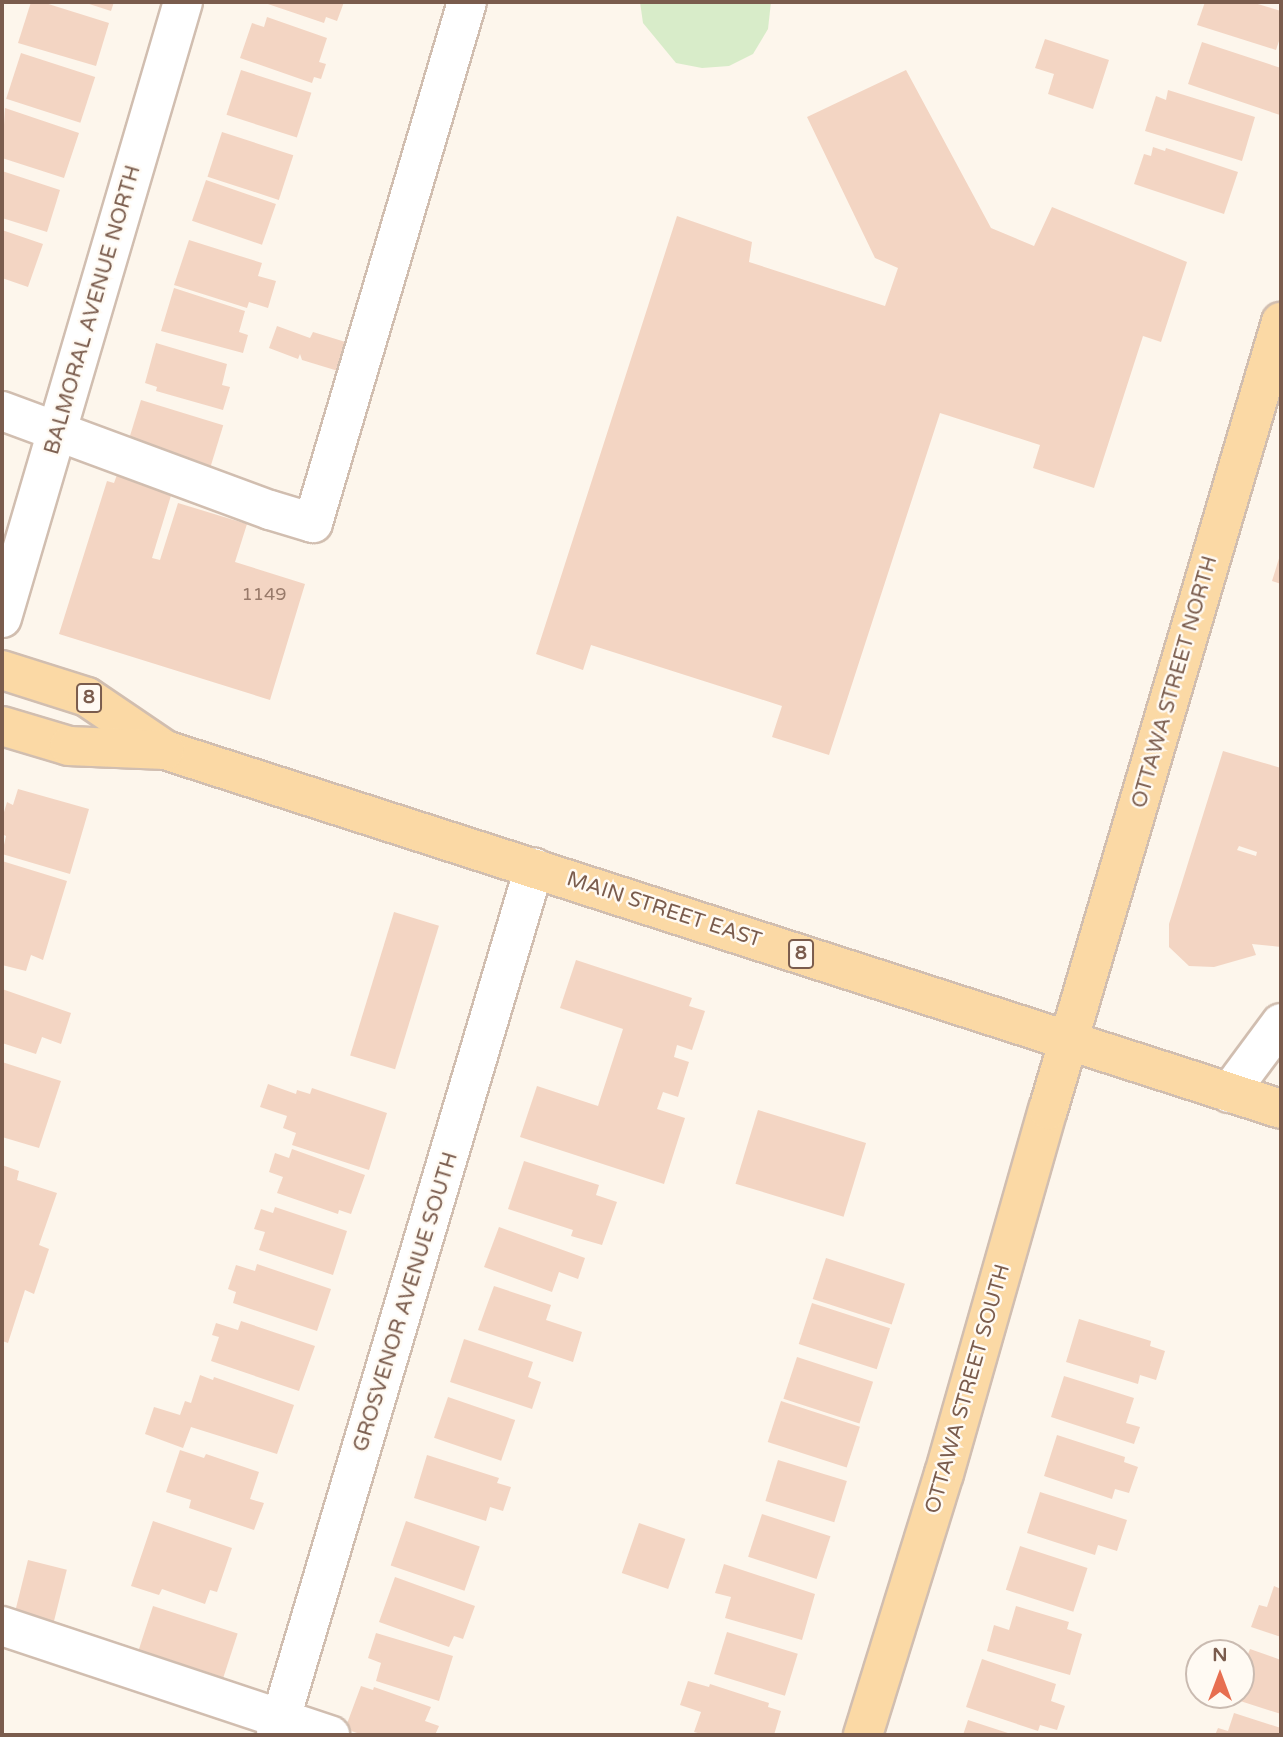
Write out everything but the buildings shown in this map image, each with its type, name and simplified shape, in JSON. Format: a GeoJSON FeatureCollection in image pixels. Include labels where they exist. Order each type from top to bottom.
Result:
{"type":"FeatureCollection","features":[{"type":"Feature","properties":{"kind":"main road","name":"OTTAWA STREET NORTH"},"geometry":{"type":"LineString","coordinates":[[1068,1041],[1281,322]]}},
{"type":"Feature","properties":{"kind":"main road","name":"MAIN STREET EAST"},"geometry":{"type":"LineString","coordinates":[[2,670],[88,697],[165,750]]}},
{"type":"Feature","properties":{"kind":"main road","name":"MAIN STREET EAST"},"geometry":{"type":"LineString","coordinates":[[2,726],[69,746],[165,750],[1281,1110]]}},
{"type":"Feature","properties":{"kind":"main road","name":"OTTAWA STREET SOUTH"},"geometry":{"type":"LineString","coordinates":[[863,1735],[944,1474],[1068,1041]]}},
{"type":"Feature","properties":{"kind":"street","name":"BALMORAL AVENUE NORTH"},"geometry":{"type":"LineString","coordinates":[[2,618],[183,2]]}},
{"type":"Feature","properties":{"kind":"street"},"geometry":{"type":"LineString","coordinates":[[2,411],[270,510],[313,523],[467,2]]}},
{"type":"Feature","properties":{"kind":"street","name":"GROSVENOR AVENUE SOUTH"},"geometry":{"type":"LineString","coordinates":[[278,1727],[534,867]]}},
{"type":"Feature","properties":{"kind":"street"},"geometry":{"type":"LineString","coordinates":[[1229,1093],[1281,1023]]}},
{"type":"Feature","properties":{"kind":"street"},"geometry":{"type":"LineString","coordinates":[[2,1626],[278,1727],[330,1735]]}},
{"type":"Feature","properties":{"kind":"green space"},"geometry":{"type":"Polygon","coordinates":[[[640,2],[771,2],[768,29],[753,54],[729,66],[702,68],[676,63],[643,23],[640,2]]]}}]}
